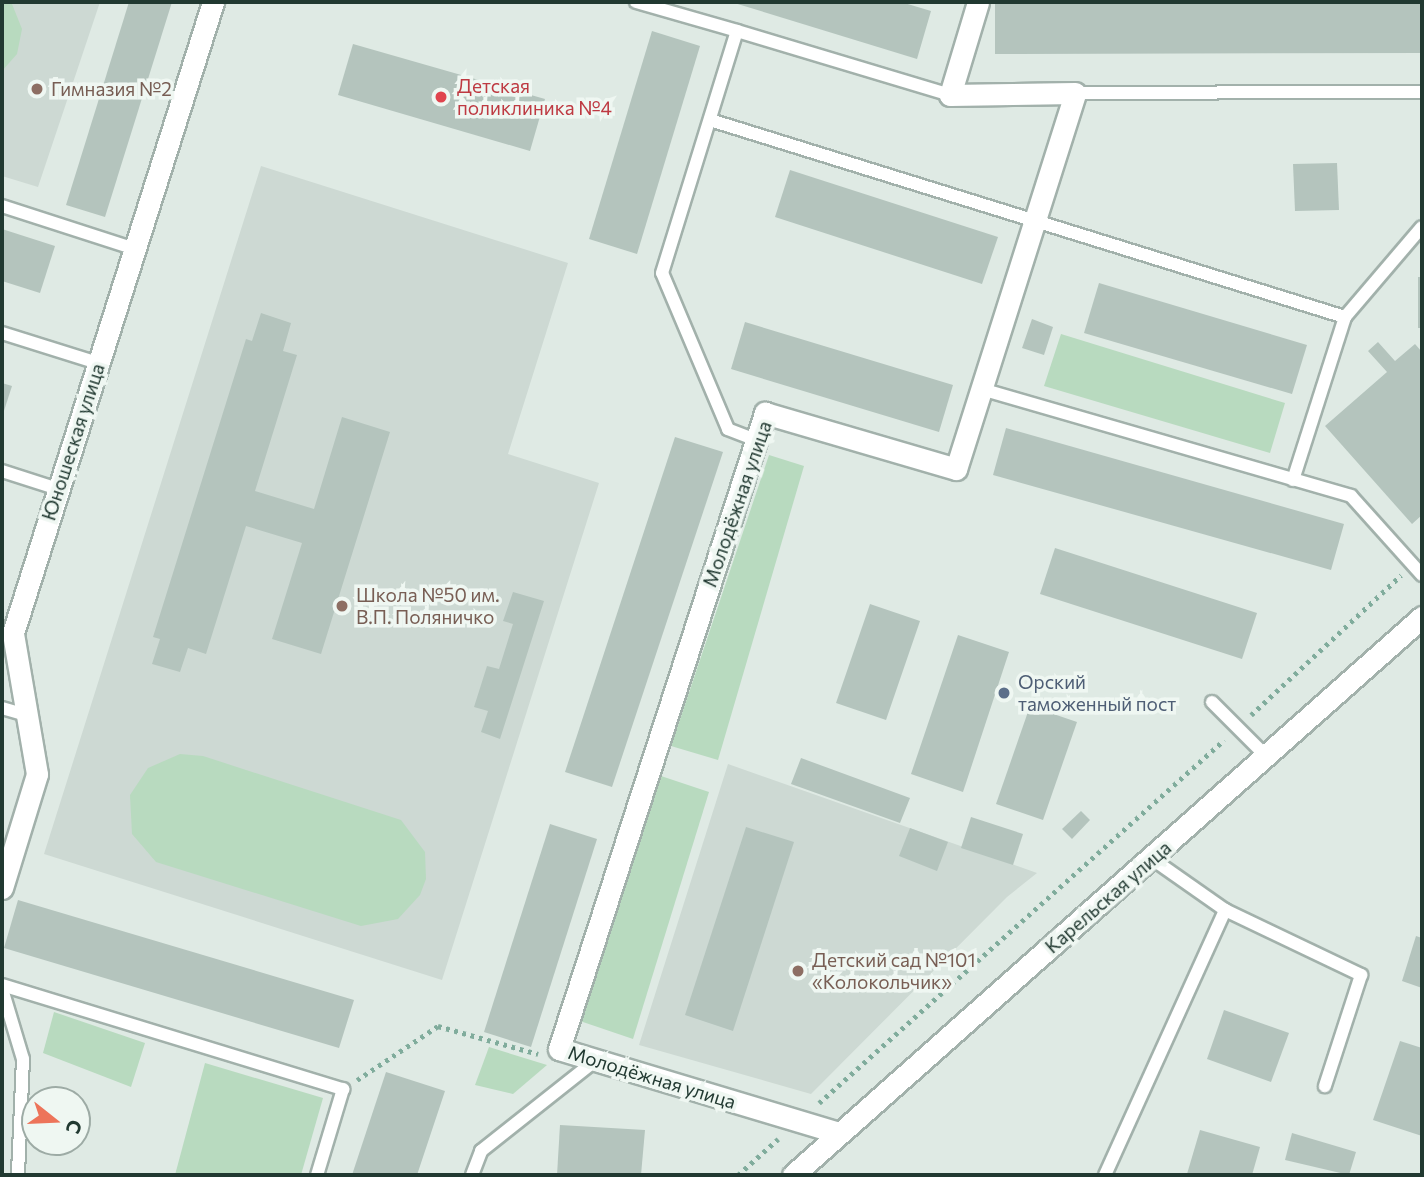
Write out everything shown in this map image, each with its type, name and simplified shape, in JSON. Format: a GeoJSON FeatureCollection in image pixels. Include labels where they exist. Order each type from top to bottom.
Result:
{"type":"FeatureCollection","features":[{"type":"Feature","properties":{"kind":"street","name":"Юношеская улица"},"geometry":{"type":"LineString","coordinates":[[2,888],[37,774],[27,715],[7,631],[58,489],[213,2]]}},
{"type":"Feature","properties":{"kind":"street"},"geometry":{"type":"LineString","coordinates":[[978,2],[950,95],[1075,93]]}},
{"type":"Feature","properties":{"kind":"street","name":"Молодёжная улица"},"geometry":{"type":"LineString","coordinates":[[839,1133],[559,1049],[765,413],[956,469],[1075,93]]}},
{"type":"Feature","properties":{"kind":"street","name":"Карельская улица"},"geometry":{"type":"LineString","coordinates":[[793,1175],[1422,617]]}},
{"type":"Feature","properties":{"kind":"lane"},"geometry":{"type":"LineString","coordinates":[[636,2],[950,95]]}},
{"type":"Feature","properties":{"kind":"lane"},"geometry":{"type":"LineString","coordinates":[[737,31],[662,273],[728,429],[756,440]]}},
{"type":"Feature","properties":{"kind":"lane"},"geometry":{"type":"LineString","coordinates":[[1075,93],[1422,92]]}},
{"type":"Feature","properties":{"kind":"lane"},"geometry":{"type":"LineString","coordinates":[[710,120],[1345,317]]}},
{"type":"Feature","properties":{"kind":"lane"},"geometry":{"type":"LineString","coordinates":[[2,206],[135,249]]}},
{"type":"Feature","properties":{"kind":"lane"},"geometry":{"type":"LineString","coordinates":[[1293,480],[1345,317],[1422,227]]}},
{"type":"Feature","properties":{"kind":"lane"},"geometry":{"type":"LineString","coordinates":[[2,333],[98,363]]}},
{"type":"Feature","properties":{"kind":"lane"},"geometry":{"type":"LineString","coordinates":[[981,389],[1351,496],[1422,575]]}},
{"type":"Feature","properties":{"kind":"lane"},"geometry":{"type":"LineString","coordinates":[[2,471],[58,489]]}},
{"type":"Feature","properties":{"kind":"lane"},"geometry":{"type":"LineString","coordinates":[[1212,702],[1266,756]]}},
{"type":"Feature","properties":{"kind":"lane"},"geometry":{"type":"LineString","coordinates":[[2,708],[27,715]]}},
{"type":"Feature","properties":{"kind":"lane"},"geometry":{"type":"LineString","coordinates":[[1151,858],[1225,910],[1361,975],[1325,1086]]}},
{"type":"Feature","properties":{"kind":"lane"},"geometry":{"type":"LineString","coordinates":[[1105,1175],[1225,910]]}},
{"type":"Feature","properties":{"kind":"lane"},"geometry":{"type":"LineString","coordinates":[[2,987],[343,1088],[317,1175]]}},
{"type":"Feature","properties":{"kind":"lane"},"geometry":{"type":"LineString","coordinates":[[2,987],[23,1059],[18,1175]]}},
{"type":"Feature","properties":{"kind":"lane"},"geometry":{"type":"LineString","coordinates":[[472,1175],[481,1150],[596,1060]]}},
{"type":"Feature","properties":{"kind":"path"},"geometry":{"type":"LineString","coordinates":[[738,1175],[1238,728],[1412,564]]}},
{"type":"Feature","properties":{"kind":"path"},"geometry":{"type":"LineString","coordinates":[[343,1088],[438,1026],[540,1054],[559,1049]]}},
{"type":"Feature","properties":{"kind":"shaded area","name":"Гимназия №2"},"geometry":{"type":"Polygon","coordinates":[[[2,2],[100,2],[38,187],[2,176],[2,2]]]}},
{"type":"Feature","properties":{"kind":"shaded area","name":"Школа №50 им. В.П. Поляничко"},"geometry":{"type":"Polygon","coordinates":[[[261,166],[568,263],[508,454],[599,483],[442,980],[44,854],[261,166]]]}},
{"type":"Feature","properties":{"kind":"shaded area","name":"Детский сад №101 «Колокольчик»"},"geometry":{"type":"Polygon","coordinates":[[[728,764],[1037,873],[1007,897],[811,1094],[639,1045],[728,764]]]}},
{"type":"Feature","properties":{"kind":"green space"},"geometry":{"type":"Polygon","coordinates":[[[2,2],[12,4],[22,29],[17,54],[2,71],[2,2]]]}},
{"type":"Feature","properties":{"kind":"green space"},"geometry":{"type":"Polygon","coordinates":[[[1061,334],[1285,403],[1270,453],[1044,386],[1061,334]]]}},
{"type":"Feature","properties":{"kind":"green space"},"geometry":{"type":"Polygon","coordinates":[[[769,455],[804,466],[718,760],[671,746],[769,455]]]}},
{"type":"Feature","properties":{"kind":"green space"},"geometry":{"type":"Polygon","coordinates":[[[180,754],[203,756],[401,820],[425,852],[426,879],[420,895],[398,919],[361,926],[156,862],[132,834],[130,795],[148,768],[180,754]]]}},
{"type":"Feature","properties":{"kind":"green space"},"geometry":{"type":"Polygon","coordinates":[[[658,775],[709,792],[633,1039],[580,1021],[658,775]]]}},
{"type":"Feature","properties":{"kind":"green space"},"geometry":{"type":"Polygon","coordinates":[[[54,1012],[145,1043],[131,1087],[43,1053],[54,1012]]]}},
{"type":"Feature","properties":{"kind":"green space"},"geometry":{"type":"Polygon","coordinates":[[[489,1047],[547,1065],[513,1094],[475,1085],[489,1047]]]}},
{"type":"Feature","properties":{"kind":"green space"},"geometry":{"type":"Polygon","coordinates":[[[205,1063],[323,1098],[301,1175],[175,1175],[205,1063]]]}},
{"type":"Feature","properties":{"kind":"building"},"geometry":{"type":"Polygon","coordinates":[[[129,2],[172,2],[105,217],[66,205],[129,2]]]}},
{"type":"Feature","properties":{"kind":"building"},"geometry":{"type":"Polygon","coordinates":[[[731,2],[901,2],[931,11],[917,59],[731,2]]]}},
{"type":"Feature","properties":{"kind":"building"},"geometry":{"type":"Polygon","coordinates":[[[995,2],[1422,2],[1422,53],[995,54],[995,2]]]}},
{"type":"Feature","properties":{"kind":"building"},"geometry":{"type":"Polygon","coordinates":[[[652,31],[700,46],[637,254],[589,239],[652,31]]]}},
{"type":"Feature","properties":{"kind":"building","name":"Детская поликлиника №4"},"geometry":{"type":"Polygon","coordinates":[[[353,44],[545,99],[530,151],[338,95],[353,44]]]}},
{"type":"Feature","properties":{"kind":"building"},"geometry":{"type":"Polygon","coordinates":[[[1337,163],[1339,210],[1295,211],[1293,164],[1337,163]]]}},
{"type":"Feature","properties":{"kind":"building"},"geometry":{"type":"Polygon","coordinates":[[[790,170],[998,237],[982,284],[775,217],[790,170]]]}},
{"type":"Feature","properties":{"kind":"building"},"geometry":{"type":"Polygon","coordinates":[[[2,229],[55,246],[40,293],[2,281],[2,229]]]}},
{"type":"Feature","properties":{"kind":"building"},"geometry":{"type":"Polygon","coordinates":[[[1418,277],[1422,277],[1422,328],[1418,328],[1418,277]]]}},
{"type":"Feature","properties":{"kind":"building"},"geometry":{"type":"Polygon","coordinates":[[[1099,283],[1307,345],[1292,394],[1084,333],[1099,283]]]}},
{"type":"Feature","properties":{"kind":"building"},"geometry":{"type":"Polygon","coordinates":[[[261,313],[291,323],[283,351],[297,355],[255,491],[314,509],[342,417],[390,432],[321,654],[272,639],[302,543],[246,526],[206,654],[188,648],[180,672],[152,664],[160,639],[153,637],[246,339],[252,341],[261,313]]]}},
{"type":"Feature","properties":{"kind":"building"},"geometry":{"type":"Polygon","coordinates":[[[1032,319],[1053,327],[1044,355],[1022,348],[1032,319]]]}},
{"type":"Feature","properties":{"kind":"building"},"geometry":{"type":"Polygon","coordinates":[[[745,322],[953,385],[939,432],[731,369],[745,322]]]}},
{"type":"Feature","properties":{"kind":"building"},"geometry":{"type":"Polygon","coordinates":[[[1378,342],[1395,361],[1415,344],[1422,352],[1422,515],[1412,524],[1325,426],[1387,372],[1368,351],[1378,342]]]}},
{"type":"Feature","properties":{"kind":"building"},"geometry":{"type":"Polygon","coordinates":[[[2,383],[12,386],[2,417],[2,383]]]}},
{"type":"Feature","properties":{"kind":"building"},"geometry":{"type":"Polygon","coordinates":[[[1006,428],[1344,524],[1331,570],[993,475],[1006,428]]]}},
{"type":"Feature","properties":{"kind":"building"},"geometry":{"type":"Polygon","coordinates":[[[675,437],[723,452],[612,787],[565,772],[675,437]]]}},
{"type":"Feature","properties":{"kind":"building"},"geometry":{"type":"Polygon","coordinates":[[[1055,548],[1257,613],[1242,659],[1040,594],[1055,548]]]}},
{"type":"Feature","properties":{"kind":"building"},"geometry":{"type":"Polygon","coordinates":[[[513,592],[544,601],[500,739],[481,732],[488,711],[474,707],[487,666],[499,669],[513,624],[503,621],[513,592]]]}},
{"type":"Feature","properties":{"kind":"building"},"geometry":{"type":"Polygon","coordinates":[[[870,604],[920,621],[886,720],[836,703],[870,604]]]}},
{"type":"Feature","properties":{"kind":"building"},"geometry":{"type":"Polygon","coordinates":[[[958,635],[1009,652],[963,792],[911,774],[958,635]]]}},
{"type":"Feature","properties":{"kind":"building"},"geometry":{"type":"Polygon","coordinates":[[[1030,706],[1077,722],[1043,820],[996,804],[1030,706]]]}},
{"type":"Feature","properties":{"kind":"building"},"geometry":{"type":"Polygon","coordinates":[[[801,758],[910,798],[900,823],[791,784],[801,758]]]}},
{"type":"Feature","properties":{"kind":"building"},"geometry":{"type":"Polygon","coordinates":[[[1081,811],[1090,820],[1072,839],[1062,829],[1081,811]]]}},
{"type":"Feature","properties":{"kind":"building"},"geometry":{"type":"Polygon","coordinates":[[[971,817],[1023,834],[1013,865],[961,848],[971,817]]]}},
{"type":"Feature","properties":{"kind":"building"},"geometry":{"type":"Polygon","coordinates":[[[550,824],[597,839],[531,1047],[484,1032],[550,824]]]}},
{"type":"Feature","properties":{"kind":"building"},"geometry":{"type":"Polygon","coordinates":[[[746,827],[794,842],[733,1031],[685,1015],[746,827]]]}},
{"type":"Feature","properties":{"kind":"building"},"geometry":{"type":"Polygon","coordinates":[[[910,828],[948,842],[937,871],[899,856],[910,828]]]}},
{"type":"Feature","properties":{"kind":"building"},"geometry":{"type":"Polygon","coordinates":[[[18,900],[354,1000],[339,1048],[4,948],[18,900]]]}},
{"type":"Feature","properties":{"kind":"building"},"geometry":{"type":"Polygon","coordinates":[[[1416,936],[1422,938],[1422,988],[1402,981],[1416,936]]]}},
{"type":"Feature","properties":{"kind":"building"},"geometry":{"type":"Polygon","coordinates":[[[1224,1010],[1289,1033],[1271,1082],[1207,1059],[1224,1010]]]}},
{"type":"Feature","properties":{"kind":"building"},"geometry":{"type":"Polygon","coordinates":[[[1400,1041],[1422,1048],[1422,1136],[1373,1120],[1400,1041]]]}},
{"type":"Feature","properties":{"kind":"building"},"geometry":{"type":"Polygon","coordinates":[[[386,1072],[445,1091],[417,1175],[352,1175],[386,1072]]]}},
{"type":"Feature","properties":{"kind":"building"},"geometry":{"type":"Polygon","coordinates":[[[560,1125],[645,1130],[641,1175],[557,1175],[560,1125]]]}},
{"type":"Feature","properties":{"kind":"building"},"geometry":{"type":"Polygon","coordinates":[[[1200,1130],[1260,1147],[1252,1175],[1187,1174],[1200,1130]]]}},
{"type":"Feature","properties":{"kind":"building"},"geometry":{"type":"Polygon","coordinates":[[[1292,1133],[1356,1152],[1349,1175],[1285,1160],[1292,1133]]]}},
{"type":"Feature","properties":{"kind":"place","name":"Гимназия №2"},"geometry":{"type":"Point","coordinates":[37,89]}},
{"type":"Feature","properties":{"kind":"place","name":"Детская поликлиника №4"},"geometry":{"type":"Point","coordinates":[441,97]}},
{"type":"Feature","properties":{"kind":"place","name":"Школа №50 им. В.П. Поляничко"},"geometry":{"type":"Point","coordinates":[342,606]}},
{"type":"Feature","properties":{"kind":"place","name":"Орский таможенный пост"},"geometry":{"type":"Point","coordinates":[1004,693]}},
{"type":"Feature","properties":{"kind":"place","name":"Детский сад №101 «Колокольчик»"},"geometry":{"type":"Point","coordinates":[798,971]}}]}
